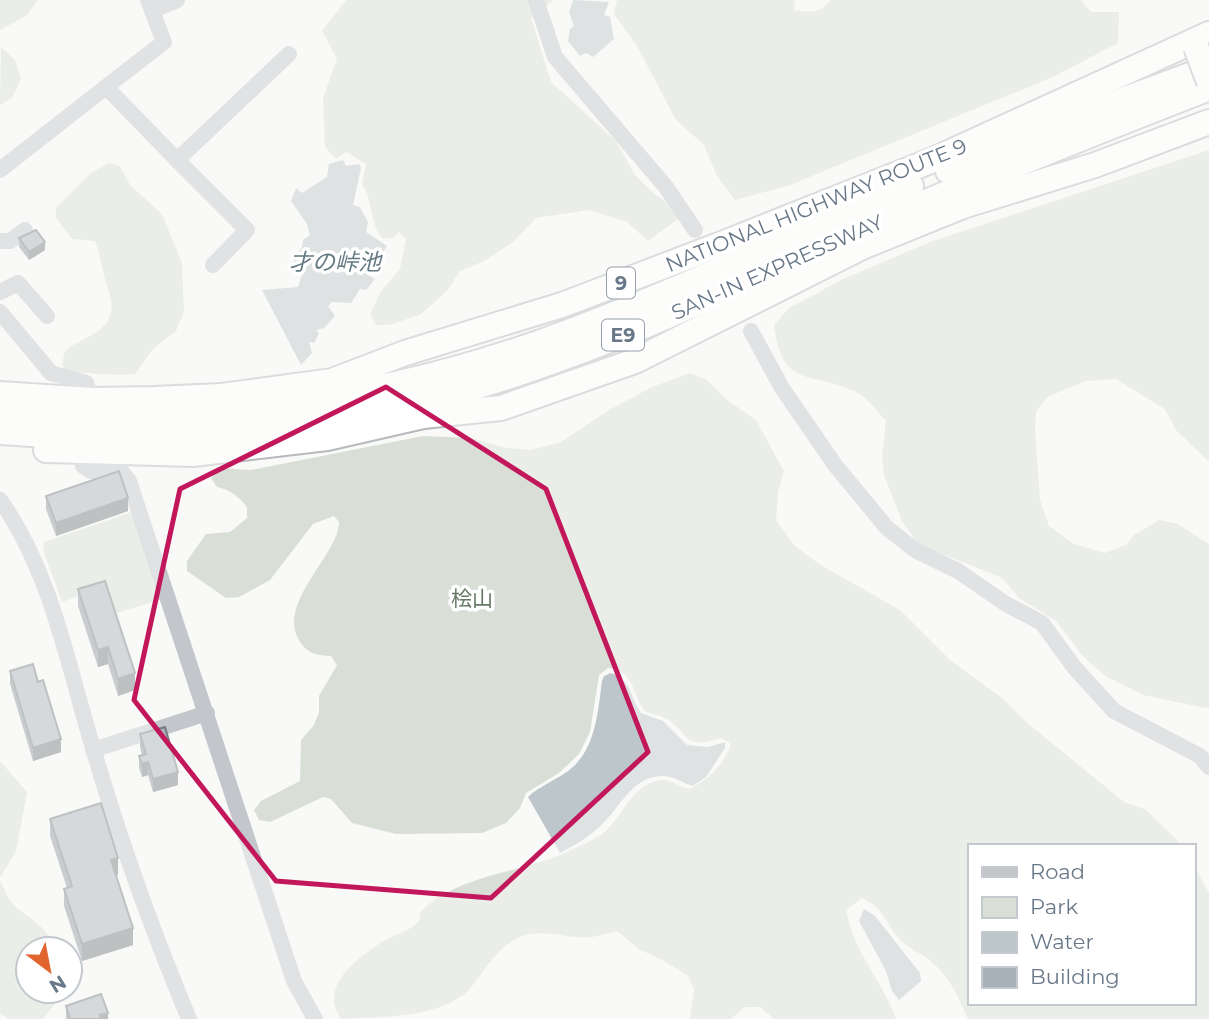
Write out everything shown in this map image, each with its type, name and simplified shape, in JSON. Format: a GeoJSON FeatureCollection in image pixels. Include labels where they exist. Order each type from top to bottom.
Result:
{"type":"FeatureCollection","features":[{"type":"Feature","properties":{"kind":"highway"},"geometry":{"type":"LineString","coordinates":[[1078,128],[1202,45],[1209,82]]}},
{"type":"Feature","properties":{"kind":"highway","name":"NATIONAL HIGHWAY ROUTE 9"},"geometry":{"type":"LineString","coordinates":[[0,394],[92,400],[221,397],[332,381],[405,353],[562,305],[719,245],[933,160],[1202,45]]}},
{"type":"Feature","properties":{"kind":"highway","name":"SAN-IN EXPRESSWAY"},"geometry":{"type":"LineString","coordinates":[[0,412],[97,417],[217,413],[306,401],[393,384],[465,366],[618,313],[891,206],[1078,128],[1209,68]]}},
{"type":"Feature","properties":{"kind":"highway","name":"SAN-IN EXPRESSWAY"},"geometry":{"type":"LineString","coordinates":[[1078,128],[1209,88]]}},
{"type":"Feature","properties":{"kind":"highway"},"geometry":{"type":"LineString","coordinates":[[1078,128],[1209,96]]}},
{"type":"Feature","properties":{"kind":"highway"},"geometry":{"type":"LineString","coordinates":[[423,416],[501,408],[545,395],[635,361],[862,247],[1001,192],[1095,165],[1209,122]]}},
{"type":"Feature","properties":{"kind":"highway"},"geometry":{"type":"LineString","coordinates":[[332,381],[472,345],[623,298],[891,206]]}},
{"type":"Feature","properties":{"kind":"highway"},"geometry":{"type":"LineString","coordinates":[[0,447],[80,453],[193,454],[266,447],[349,434],[506,394],[619,354],[891,206]]}},
{"type":"Feature","properties":{"kind":"highway","name":"SAN-IN EXPRESSWAY"},"geometry":{"type":"LineString","coordinates":[[0,432],[97,437],[221,432],[326,421],[474,388],[628,333],[891,206]]}},
{"type":"Feature","properties":{"kind":"street"},"geometry":{"type":"LineString","coordinates":[[0,170],[164,42],[151,5],[177,0]]}},
{"type":"Feature","properties":{"kind":"street"},"geometry":{"type":"LineString","coordinates":[[536,0],[555,57],[666,187],[695,230]]}},
{"type":"Feature","properties":{"kind":"street"},"geometry":{"type":"LineString","coordinates":[[177,160],[289,54]]}},
{"type":"Feature","properties":{"kind":"street"},"geometry":{"type":"LineString","coordinates":[[106,86],[247,230],[214,265]]}},
{"type":"Feature","properties":{"kind":"street"},"geometry":{"type":"LineString","coordinates":[[0,241],[10,241],[25,230]]}},
{"type":"Feature","properties":{"kind":"street"},"geometry":{"type":"LineString","coordinates":[[0,292],[18,283],[47,316]]}},
{"type":"Feature","properties":{"kind":"street"},"geometry":{"type":"LineString","coordinates":[[0,312],[51,373],[86,383],[92,400]]}},
{"type":"Feature","properties":{"kind":"street"},"geometry":{"type":"LineString","coordinates":[[751,331],[782,388],[835,465],[887,528],[915,550],[958,571],[1006,604],[1042,623],[1074,667],[1114,711],[1200,756],[1209,767]]}},
{"type":"Feature","properties":{"kind":"street"},"geometry":{"type":"LineString","coordinates":[[80,453],[83,466],[91,471],[122,472],[129,481],[294,981],[315,1019]]}},
{"type":"Feature","properties":{"kind":"street"},"geometry":{"type":"LineString","coordinates":[[0,500],[36,567],[130,868],[189,1019]]}},
{"type":"Feature","properties":{"kind":"street"},"geometry":{"type":"LineString","coordinates":[[93,750],[207,713]]}},
{"type":"Feature","properties":{"kind":"highlighted area"},"geometry":{"type":"Polygon","coordinates":[[[386,387],[546,489],[648,752],[491,898],[276,881],[134,700],[180,489],[386,387]]]}},
{"type":"Feature","properties":{"kind":"green space"},"geometry":{"type":"Polygon","coordinates":[[[0,0],[38,0],[26,16],[0,30],[0,0]]]}},
{"type":"Feature","properties":{"kind":"green space"},"geometry":{"type":"Polygon","coordinates":[[[346,0],[554,0],[531,18],[551,82],[616,141],[635,175],[654,194],[675,208],[678,219],[648,241],[627,222],[589,210],[536,218],[513,242],[484,261],[460,271],[447,291],[421,314],[390,325],[376,325],[370,314],[381,291],[400,269],[406,239],[399,232],[393,238],[383,239],[379,233],[362,184],[366,164],[346,152],[336,159],[325,147],[323,98],[337,59],[322,31],[346,0]]]}},
{"type":"Feature","properties":{"kind":"green space"},"geometry":{"type":"Polygon","coordinates":[[[617,0],[795,0],[794,10],[809,11],[823,8],[830,0],[1081,0],[1091,12],[1119,12],[1118,43],[1053,77],[790,185],[735,200],[717,176],[704,145],[676,120],[637,46],[614,14],[617,0]]]}},
{"type":"Feature","properties":{"kind":"green space"},"geometry":{"type":"Polygon","coordinates":[[[1,47],[15,60],[21,79],[12,98],[0,105],[1,47]]]}},
{"type":"Feature","properties":{"kind":"green space"},"geometry":{"type":"Polygon","coordinates":[[[1209,150],[1209,462],[1176,430],[1165,409],[1116,379],[1086,381],[1047,397],[1036,412],[1035,430],[1040,500],[1049,526],[1074,544],[1105,553],[1126,545],[1134,535],[1159,520],[1178,524],[1209,544],[1209,707],[1205,708],[1143,695],[1105,676],[1082,655],[1056,621],[1019,598],[1002,578],[918,544],[902,521],[884,475],[882,456],[886,421],[872,404],[854,391],[799,374],[791,368],[778,345],[774,325],[788,309],[841,280],[930,242],[1209,150]]]}},
{"type":"Feature","properties":{"kind":"green space"},"geometry":{"type":"Polygon","coordinates":[[[109,163],[120,166],[130,185],[162,214],[182,263],[184,312],[176,331],[153,349],[135,374],[66,371],[62,365],[65,351],[102,328],[112,308],[95,241],[72,239],[56,218],[56,208],[91,173],[109,163]]]}},
{"type":"Feature","properties":{"kind":"green space","name":"桧山"},"geometry":{"type":"Polygon","coordinates":[[[690,373],[707,380],[727,400],[756,420],[784,471],[778,492],[776,520],[794,545],[819,564],[900,610],[950,660],[1002,698],[1025,721],[1124,802],[1145,809],[1181,844],[968,844],[968,1005],[1195,1005],[1195,867],[1209,894],[1209,1019],[968,1019],[954,990],[939,969],[902,941],[880,911],[862,898],[846,910],[850,925],[896,1019],[774,1019],[760,1007],[745,1007],[731,1019],[690,1019],[694,989],[688,976],[639,949],[617,931],[591,937],[544,933],[525,935],[502,949],[469,990],[442,1006],[409,1014],[341,1019],[335,1007],[334,996],[343,975],[372,949],[416,924],[420,920],[420,912],[437,899],[455,888],[535,864],[596,838],[610,827],[634,795],[650,783],[664,780],[690,789],[715,771],[731,744],[722,738],[693,742],[667,719],[645,711],[628,678],[617,670],[608,668],[599,675],[590,732],[579,754],[559,773],[526,793],[520,808],[506,823],[482,833],[396,834],[352,823],[331,799],[323,797],[270,822],[259,820],[254,810],[261,801],[300,781],[301,740],[314,725],[319,712],[319,696],[337,665],[331,656],[317,654],[305,648],[294,626],[302,595],[330,548],[339,522],[334,516],[313,524],[270,580],[239,597],[226,598],[187,571],[187,561],[206,534],[230,532],[247,518],[247,507],[244,503],[230,492],[217,487],[211,478],[218,468],[251,470],[423,436],[471,438],[507,448],[530,450],[561,442],[611,409],[652,387],[690,373]]]}},
{"type":"Feature","properties":{"kind":"green space"},"geometry":{"type":"Polygon","coordinates":[[[132,512],[162,599],[114,614],[105,587],[62,602],[43,550],[44,542],[132,512]]]}},
{"type":"Feature","properties":{"kind":"green space"},"geometry":{"type":"Polygon","coordinates":[[[0,761],[27,792],[16,851],[0,878],[0,761]]]}},
{"type":"Feature","properties":{"kind":"green space"},"geometry":{"type":"Polygon","coordinates":[[[0,881],[12,903],[48,935],[14,935],[14,1005],[54,1005],[43,1019],[9,1019],[0,1013],[0,881]]]}},
{"type":"Feature","properties":{"kind":"water"},"geometry":{"type":"Polygon","coordinates":[[[573,0],[609,2],[604,15],[610,17],[614,39],[593,57],[586,53],[580,56],[568,41],[570,29],[574,26],[569,12],[573,0]]]}},
{"type":"Feature","properties":{"kind":"water","name":"才の峠池"},"geometry":{"type":"Polygon","coordinates":[[[343,160],[346,166],[359,164],[361,168],[353,205],[360,207],[368,222],[366,232],[387,246],[368,275],[375,279],[366,290],[360,289],[351,303],[332,302],[328,306],[335,316],[324,328],[316,330],[319,333],[314,343],[309,342],[312,353],[301,365],[262,290],[298,287],[302,275],[293,260],[302,247],[303,240],[310,235],[307,224],[291,201],[296,188],[302,193],[327,177],[329,164],[343,160]]]}},
{"type":"Feature","properties":{"kind":"water"},"geometry":{"type":"Polygon","coordinates":[[[611,673],[627,685],[641,713],[663,721],[687,745],[708,747],[725,742],[725,748],[706,777],[693,786],[666,776],[642,782],[597,829],[560,853],[528,797],[568,771],[581,758],[595,727],[602,681],[604,676],[611,673]]]}},
{"type":"Feature","properties":{"kind":"water"},"geometry":{"type":"Polygon","coordinates":[[[864,909],[875,916],[920,973],[921,981],[899,1000],[892,991],[886,971],[859,921],[864,909]]]}},
{"type":"Feature","properties":{"kind":"building"},"geometry":{"type":"Polygon","coordinates":[[[36,230],[45,242],[29,252],[19,238],[36,230]]]}},
{"type":"Feature","properties":{"kind":"building"},"geometry":{"type":"Polygon","coordinates":[[[119,471],[128,498],[56,523],[46,496],[119,471]]]}},
{"type":"Feature","properties":{"kind":"building"},"geometry":{"type":"Polygon","coordinates":[[[105,581],[135,673],[118,679],[108,647],[98,650],[78,589],[105,581]]]}},
{"type":"Feature","properties":{"kind":"building"},"geometry":{"type":"Polygon","coordinates":[[[33,664],[38,682],[43,680],[61,739],[33,748],[10,671],[33,664]]]}},
{"type":"Feature","properties":{"kind":"building"},"geometry":{"type":"Polygon","coordinates":[[[165,727],[178,772],[153,779],[148,762],[142,764],[139,756],[146,754],[140,734],[165,727]]]}},
{"type":"Feature","properties":{"kind":"building"},"geometry":{"type":"Polygon","coordinates":[[[101,803],[118,858],[111,860],[133,928],[84,943],[84,935],[79,935],[64,889],[72,886],[50,819],[101,803]]]}},
{"type":"Feature","properties":{"kind":"building"},"geometry":{"type":"Polygon","coordinates":[[[101,994],[108,1013],[100,1015],[101,1019],[70,1019],[66,1006],[84,1005],[84,1000],[101,994]]]}}]}
